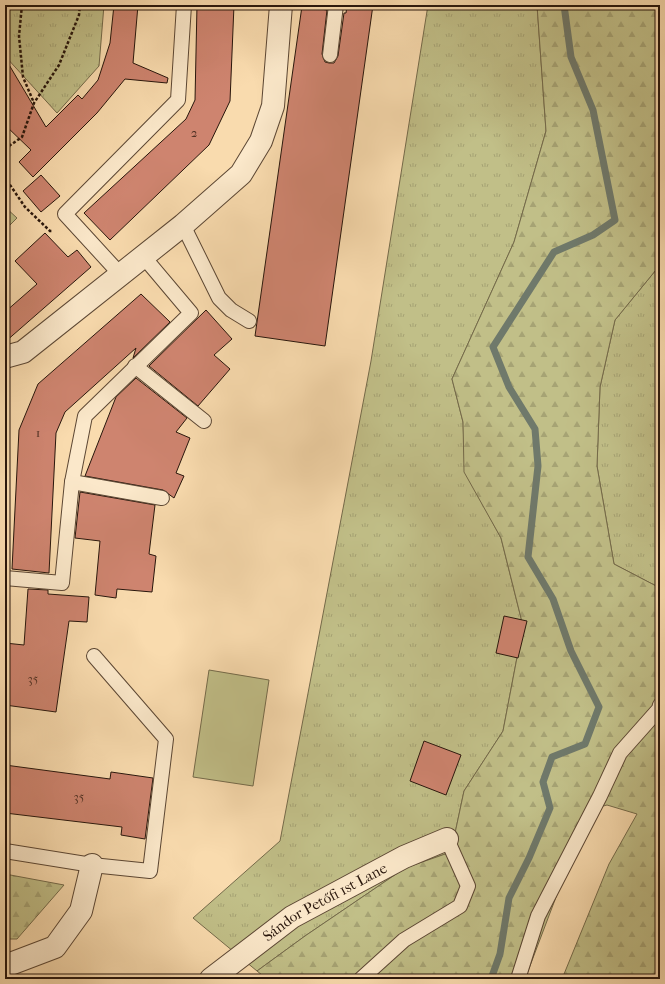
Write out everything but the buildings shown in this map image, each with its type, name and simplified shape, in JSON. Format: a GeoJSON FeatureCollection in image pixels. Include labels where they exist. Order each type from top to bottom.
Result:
{"type":"FeatureCollection","features":[{"type":"Feature","properties":{"kind":"street"},"geometry":{"type":"LineString","coordinates":[[5,357],[23,352],[183,225],[241,174],[262,141],[272,106],[281,5]]}},
{"type":"Feature","properties":{"kind":"street","name":"Sándor Petőfi 1st Lane"},"geometry":{"type":"LineString","coordinates":[[212,979],[292,917],[404,857],[447,839]]}},
{"type":"Feature","properties":{"kind":"street"},"geometry":{"type":"LineString","coordinates":[[5,966],[55,947],[81,911],[92,865]]}},
{"type":"Feature","properties":{"kind":"lane"},"geometry":{"type":"LineString","coordinates":[[120,274],[65,214],[178,100],[184,5]]}},
{"type":"Feature","properties":{"kind":"lane"},"geometry":{"type":"LineString","coordinates":[[330,55],[336,5]]}},
{"type":"Feature","properties":{"kind":"lane"},"geometry":{"type":"LineString","coordinates":[[183,225],[220,298],[231,310],[249,321]]}},
{"type":"Feature","properties":{"kind":"lane"},"geometry":{"type":"LineString","coordinates":[[5,578],[62,583],[72,482],[85,416],[191,313],[143,256]]}},
{"type":"Feature","properties":{"kind":"lane"},"geometry":{"type":"LineString","coordinates":[[135,366],[204,421]]}},
{"type":"Feature","properties":{"kind":"lane"},"geometry":{"type":"LineString","coordinates":[[72,482],[162,498]]}},
{"type":"Feature","properties":{"kind":"lane"},"geometry":{"type":"LineString","coordinates":[[5,851],[92,865],[150,871],[166,738],[94,656]]}},
{"type":"Feature","properties":{"kind":"lane"},"geometry":{"type":"LineString","coordinates":[[518,979],[538,916],[600,796],[620,753],[659,709],[660,705]]}},
{"type":"Feature","properties":{"kind":"lane"},"geometry":{"type":"LineString","coordinates":[[361,979],[404,940],[460,906],[468,886],[447,839]]}},
{"type":"Feature","properties":{"kind":"path"},"geometry":{"type":"LineString","coordinates":[[22,5],[19,36],[23,78],[34,103]]}},
{"type":"Feature","properties":{"kind":"path"},"geometry":{"type":"LineString","coordinates":[[9,146],[22,137],[34,103],[59,65],[79,15],[80,5]]}},
{"type":"Feature","properties":{"kind":"path"},"geometry":{"type":"LineString","coordinates":[[5,143],[9,146]]}},
{"type":"Feature","properties":{"kind":"path"},"geometry":{"type":"LineString","coordinates":[[9,146],[6,179],[25,207],[50,230],[80,231]]}},
{"type":"Feature","properties":{"kind":"green space"},"geometry":{"type":"Polygon","coordinates":[[[5,5],[104,5],[99,66],[57,113],[5,56],[5,5]]]}},
{"type":"Feature","properties":{"kind":"green space"},"geometry":{"type":"Polygon","coordinates":[[[428,5],[537,5],[546,131],[514,242],[452,379],[463,422],[465,472],[501,538],[523,626],[503,731],[464,791],[451,852],[405,868],[305,936],[257,971],[193,918],[280,841],[371,361],[428,5]]]}},
{"type":"Feature","properties":{"kind":"green space"},"geometry":{"type":"Polygon","coordinates":[[[537,5],[660,5],[660,265],[615,320],[600,387],[597,466],[614,564],[660,588],[660,979],[562,979],[609,864],[637,814],[607,805],[596,808],[564,876],[525,979],[267,979],[257,971],[305,936],[405,868],[451,852],[464,791],[503,731],[523,626],[501,538],[464,472],[463,422],[452,379],[514,242],[546,131],[537,5]]]}},
{"type":"Feature","properties":{"kind":"green space"},"geometry":{"type":"Polygon","coordinates":[[[5,207],[17,218],[5,230],[5,207]]]}},
{"type":"Feature","properties":{"kind":"green space"},"geometry":{"type":"Polygon","coordinates":[[[660,265],[660,588],[614,564],[597,466],[600,387],[615,320],[660,265]]]}},
{"type":"Feature","properties":{"kind":"green space"},"geometry":{"type":"Polygon","coordinates":[[[209,670],[269,680],[253,786],[193,777],[209,670]]]}},
{"type":"Feature","properties":{"kind":"green space"},"geometry":{"type":"Polygon","coordinates":[[[5,874],[64,885],[17,939],[5,939],[5,874]]]}},
{"type":"Feature","properties":{"kind":"waterway"},"geometry":{"type":"LineString","coordinates":[[491,979],[500,954],[509,898],[529,858],[550,808],[543,782],[552,757],[585,744],[599,707],[571,651],[553,599],[528,557],[538,466],[535,429],[509,387],[493,347],[554,252],[593,235],[615,220],[593,110],[571,57],[564,5]]}}]}
